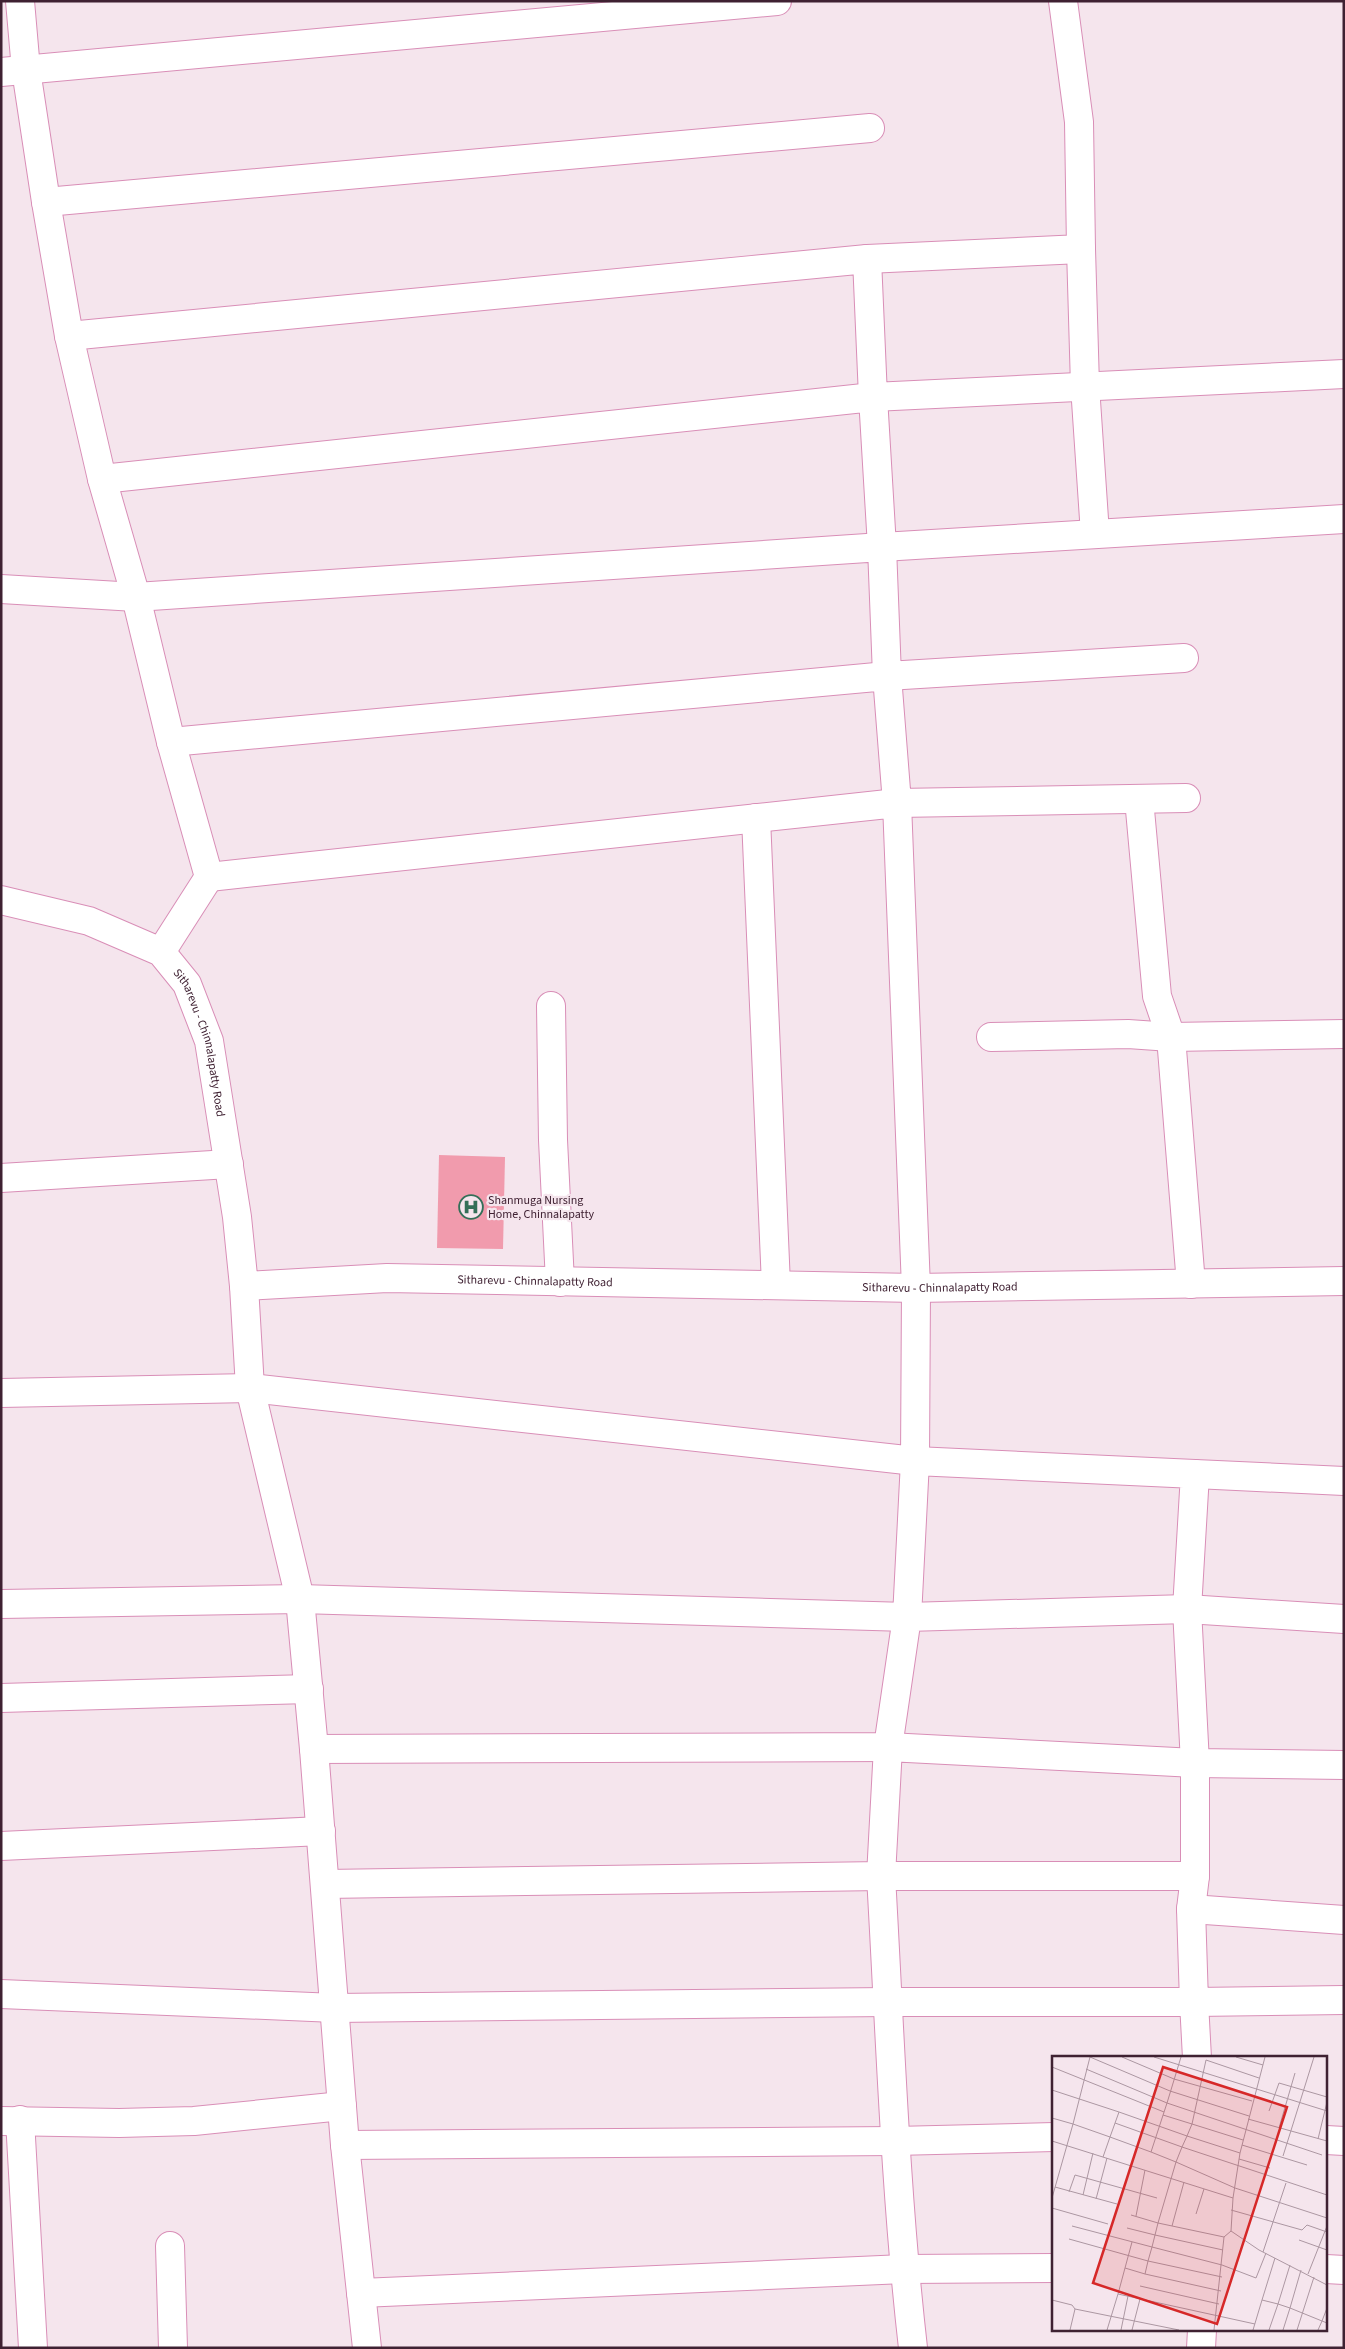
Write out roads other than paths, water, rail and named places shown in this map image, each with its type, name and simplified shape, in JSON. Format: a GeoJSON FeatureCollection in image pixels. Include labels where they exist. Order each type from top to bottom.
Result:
{"type":"FeatureCollection","features":[{"type":"Feature","properties":{"kind":"street"},"geometry":{"type":"LineString","coordinates":[[20,1],[13,71],[46,202],[69,336],[102,479],[136,596],[170,742],[209,877],[160,952]]}},
{"type":"Feature","properties":{"kind":"street"},"geometry":{"type":"LineString","coordinates":[[13,71],[777,1]]}},
{"type":"Feature","properties":{"kind":"street"},"geometry":{"type":"LineString","coordinates":[[1063,1],[1079,122],[1085,386],[1095,534]]}},
{"type":"Feature","properties":{"kind":"street"},"geometry":{"type":"LineString","coordinates":[[46,202],[870,128]]}},
{"type":"Feature","properties":{"kind":"street"},"geometry":{"type":"LineString","coordinates":[[69,336],[867,259],[1081,249]]}},
{"type":"Feature","properties":{"kind":"street"},"geometry":{"type":"LineString","coordinates":[[867,259],[887,676],[897,803],[916,1288],[916,1461],[907,1617],[888,1747],[881,1876],[895,2141],[904,2269],[913,2348]]}},
{"type":"Feature","properties":{"kind":"street"},"geometry":{"type":"LineString","coordinates":[[102,479],[873,397],[1344,374]]}},
{"type":"Feature","properties":{"kind":"street"},"geometry":{"type":"LineString","coordinates":[[1,589],[136,596],[1344,519]]}},
{"type":"Feature","properties":{"kind":"street"},"geometry":{"type":"LineString","coordinates":[[170,742],[887,676],[1184,658]]}},
{"type":"Feature","properties":{"kind":"street"},"geometry":{"type":"LineString","coordinates":[[209,877],[897,803],[1186,798]]}},
{"type":"Feature","properties":{"kind":"street"},"geometry":{"type":"LineString","coordinates":[[1139,799],[1158,996],[1171,1037],[1192,1284]]}},
{"type":"Feature","properties":{"kind":"street"},"geometry":{"type":"LineString","coordinates":[[756,818],[776,1286]]}},
{"type":"Feature","properties":{"kind":"street","name":"Sitharevu - Chinnalapatty Road"},"geometry":{"type":"LineString","coordinates":[[1,900],[89,921],[160,952],[187,984],[209,1041],[229,1164],[244,1286],[387,1278],[916,1288],[1344,1281]]}},
{"type":"Feature","properties":{"kind":"street"},"geometry":{"type":"LineString","coordinates":[[551,1006],[553,1140],[560,1282]]}},
{"type":"Feature","properties":{"kind":"street"},"geometry":{"type":"LineString","coordinates":[[991,1037],[1128,1034],[1171,1037],[1344,1034]]}},
{"type":"Feature","properties":{"kind":"street"},"geometry":{"type":"LineString","coordinates":[[1,1178],[229,1164]]}},
{"type":"Feature","properties":{"kind":"street"},"geometry":{"type":"LineString","coordinates":[[244,1286],[250,1388],[300,1599],[321,1831],[345,2145],[367,2348]]}},
{"type":"Feature","properties":{"kind":"street"},"geometry":{"type":"LineString","coordinates":[[1,1393],[250,1388],[916,1461],[1344,1481]]}},
{"type":"Feature","properties":{"kind":"street"},"geometry":{"type":"LineString","coordinates":[[1195,1474],[1187,1608],[1194,1763],[1195,1876],[1191,1909],[1196,2056]]}},
{"type":"Feature","properties":{"kind":"street"},"geometry":{"type":"LineString","coordinates":[[1,1604],[300,1599],[907,1617],[1187,1608],[1344,1619]]}},
{"type":"Feature","properties":{"kind":"street"},"geometry":{"type":"LineString","coordinates":[[1,1698],[309,1689]]}},
{"type":"Feature","properties":{"kind":"street"},"geometry":{"type":"LineString","coordinates":[[314,1749],[888,1747],[1194,1763],[1344,1765]]}},
{"type":"Feature","properties":{"kind":"street"},"geometry":{"type":"LineString","coordinates":[[1,1846],[321,1831]]}},
{"type":"Feature","properties":{"kind":"street"},"geometry":{"type":"LineString","coordinates":[[325,1884],[881,1876],[1195,1876]]}},
{"type":"Feature","properties":{"kind":"street"},"geometry":{"type":"LineString","coordinates":[[1191,1909],[1344,1920]]}},
{"type":"Feature","properties":{"kind":"street"},"geometry":{"type":"LineString","coordinates":[[1,1994],[335,2008],[888,2002],[1344,2000]]}},
{"type":"Feature","properties":{"kind":"street"},"geometry":{"type":"LineString","coordinates":[[33,2348],[10,2120],[119,2123],[194,2121],[342,2106]]}},
{"type":"Feature","properties":{"kind":"street"},"geometry":{"type":"LineString","coordinates":[[345,2145],[895,2141],[1052,2137]]}},
{"type":"Feature","properties":{"kind":"street"},"geometry":{"type":"LineString","coordinates":[[1328,2140],[1344,2141]]}},
{"type":"Feature","properties":{"kind":"street"},"geometry":{"type":"LineString","coordinates":[[170,2246],[173,2348]]}},
{"type":"Feature","properties":{"kind":"street"},"geometry":{"type":"LineString","coordinates":[[361,2293],[904,2269],[1052,2268]]}},
{"type":"Feature","properties":{"kind":"street"},"geometry":{"type":"LineString","coordinates":[[1328,2269],[1344,2270]]}},
{"type":"Feature","properties":{"kind":"street"},"geometry":{"type":"LineString","coordinates":[[1201,2348],[1202,2332]]}},
{"type":"Feature","properties":{"kind":"place","name":"Shanmuga Nursing Home, Chinnalapatty"},"geometry":{"type":"Point","coordinates":[471,1207]}}]}
